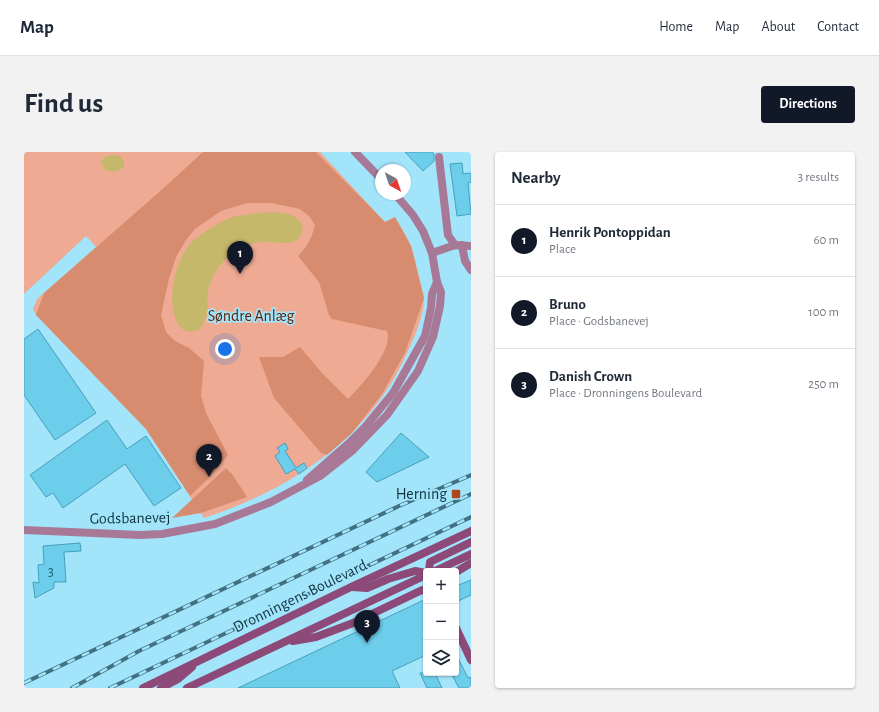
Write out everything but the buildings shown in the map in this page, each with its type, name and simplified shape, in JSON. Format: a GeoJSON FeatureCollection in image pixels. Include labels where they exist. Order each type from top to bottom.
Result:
{"type":"FeatureCollection","features":[{"type":"Feature","properties":{"kind":"main road","name":"Dronningens Boulevard"},"geometry":{"type":"LineString","coordinates":[[143,688],[351,587],[471,531]]}},
{"type":"Feature","properties":{"kind":"main road"},"geometry":{"type":"LineString","coordinates":[[429,568],[430,562],[471,542]]}},
{"type":"Feature","properties":{"kind":"main road"},"geometry":{"type":"LineString","coordinates":[[441,568],[471,554]]}},
{"type":"Feature","properties":{"kind":"main road"},"geometry":{"type":"LineString","coordinates":[[459,570],[471,563]]}},
{"type":"Feature","properties":{"kind":"main road"},"geometry":{"type":"LineString","coordinates":[[351,587],[367,588],[415,570],[423,573]]}},
{"type":"Feature","properties":{"kind":"main road"},"geometry":{"type":"LineString","coordinates":[[187,688],[423,575]]}},
{"type":"Feature","properties":{"kind":"main road"},"geometry":{"type":"LineString","coordinates":[[280,644],[316,637],[353,623],[423,590]]}},
{"type":"Feature","properties":{"kind":"main road"},"geometry":{"type":"LineString","coordinates":[[459,634],[471,660]]}},
{"type":"Feature","properties":{"kind":"main road"},"geometry":{"type":"LineString","coordinates":[[161,688],[178,679],[202,659]]}},
{"type":"Feature","properties":{"kind":"street"},"geometry":{"type":"LineString","coordinates":[[355,152],[375,173]]}},
{"type":"Feature","properties":{"kind":"street"},"geometry":{"type":"LineString","coordinates":[[439,157],[448,235],[463,245],[465,261],[471,270]]}},
{"type":"Feature","properties":{"kind":"street","name":"Godsbanevej"},"geometry":{"type":"LineString","coordinates":[[24,530],[140,535],[175,532],[215,524],[271,502],[300,486],[348,444],[366,426],[392,393],[425,336],[431,308],[432,294],[437,282],[432,253],[423,231],[413,215],[400,200]]}},
{"type":"Feature","properties":{"kind":"street"},"geometry":{"type":"LineString","coordinates":[[432,253],[463,245]]}},
{"type":"Feature","properties":{"kind":"green space","name":"Søndre Anlæg"},"geometry":{"type":"Polygon","coordinates":[[[24,152],[320,152],[385,222],[395,217],[411,246],[424,294],[424,305],[421,319],[413,339],[392,382],[372,410],[350,434],[325,456],[268,492],[204,518],[146,429],[36,315],[33,309],[37,299],[96,247],[86,236],[24,294],[24,152]]]}},
{"type":"Feature","properties":{"kind":"shaded area"},"geometry":{"type":"Polygon","coordinates":[[[203,152],[316,152],[385,222],[395,217],[411,246],[424,298],[405,353],[382,394],[352,433],[327,455],[321,453],[274,398],[259,357],[283,357],[300,347],[322,373],[348,399],[361,386],[381,357],[386,348],[388,339],[387,331],[332,319],[329,315],[319,282],[298,256],[309,242],[315,225],[309,216],[300,209],[271,203],[247,203],[221,211],[195,229],[186,240],[176,257],[169,279],[161,315],[166,332],[175,341],[189,348],[204,361],[201,396],[206,413],[228,455],[212,475],[190,496],[146,429],[36,315],[44,293],[203,152]]]}},
{"type":"Feature","properties":{"kind":"shaded area"},"geometry":{"type":"Polygon","coordinates":[[[106,156],[120,156],[124,162],[124,167],[114,172],[104,169],[101,161],[106,156]]]}},
{"type":"Feature","properties":{"kind":"shaded area"},"geometry":{"type":"Polygon","coordinates":[[[257,213],[283,213],[295,217],[302,227],[301,235],[295,241],[287,243],[253,243],[230,255],[219,267],[211,280],[208,290],[206,318],[199,330],[190,332],[180,327],[175,318],[172,299],[174,279],[185,250],[199,236],[219,223],[233,217],[257,213]]]}},
{"type":"Feature","properties":{"kind":"shaded area"},"geometry":{"type":"Polygon","coordinates":[[[226,468],[232,474],[247,497],[201,513],[172,518],[226,468]]]}},
{"type":"Feature","properties":{"kind":"railway"},"geometry":{"type":"LineString","coordinates":[[24,683],[399,506],[471,475]]}},
{"type":"Feature","properties":{"kind":"railway"},"geometry":{"type":"LineString","coordinates":[[72,688],[139,651],[471,494]]}},
{"type":"Feature","properties":{"kind":"railway"},"geometry":{"type":"LineString","coordinates":[[110,688],[471,517]]}},
{"type":"Feature","properties":{"kind":"place","name":"Henrik Pontoppidan"},"geometry":{"type":"Point","coordinates":[240,274]}},
{"type":"Feature","properties":{"kind":"place","name":"Bruno"},"geometry":{"type":"Point","coordinates":[209,477]}},
{"type":"Feature","properties":{"kind":"place","name":"Herning"},"geometry":{"type":"Point","coordinates":[456,494]}},
{"type":"Feature","properties":{"kind":"place","name":"Danish Crown"},"geometry":{"type":"Point","coordinates":[367,643]}}]}
